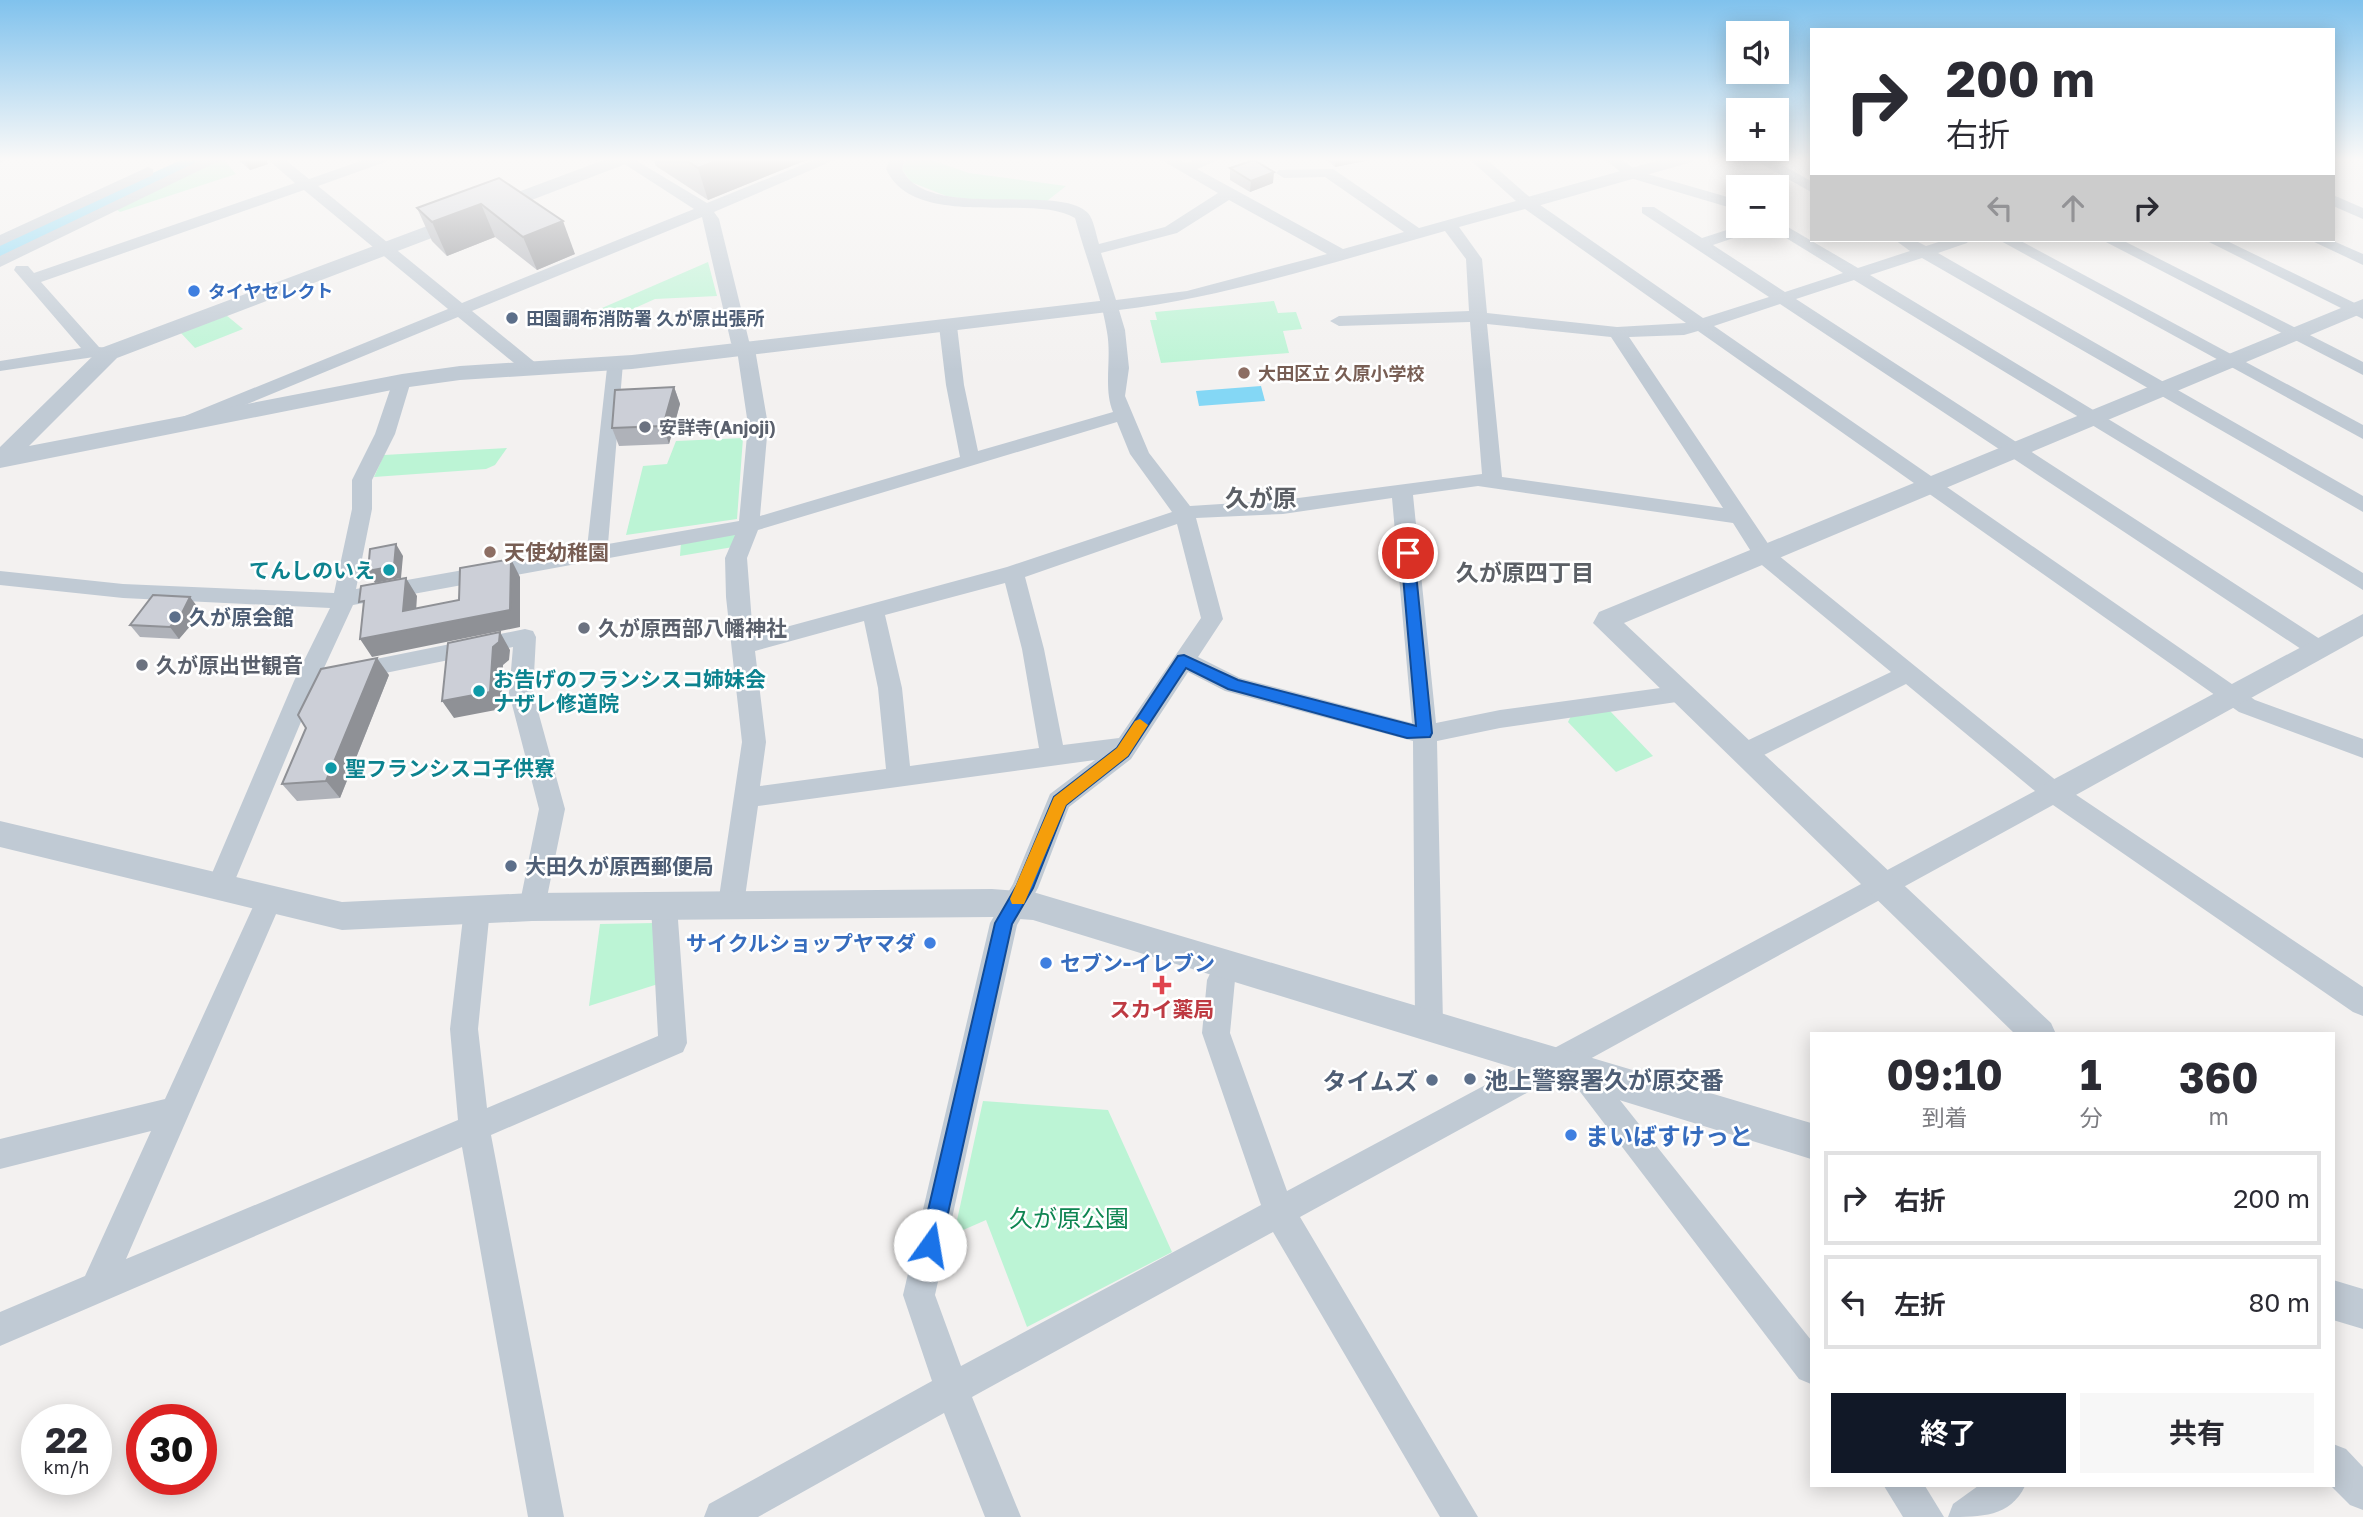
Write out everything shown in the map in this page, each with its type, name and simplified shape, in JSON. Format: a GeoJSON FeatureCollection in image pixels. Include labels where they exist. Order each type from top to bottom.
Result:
{"type":"FeatureCollection","features":[{"type":"Feature","properties":{"kind":"street"},"geometry":{"type":"LineString","coordinates":[[3,252],[46,229]]}},
{"type":"Feature","properties":{"kind":"street"},"geometry":{"type":"LineString","coordinates":[[3,252],[56,229]]}},
{"type":"Feature","properties":{"kind":"street"},"geometry":{"type":"LineString","coordinates":[[30,280],[177,229]]}},
{"type":"Feature","properties":{"kind":"street"},"geometry":{"type":"LineString","coordinates":[[360,229],[531,368]]}},
{"type":"Feature","properties":{"kind":"street"},"geometry":{"type":"LineString","coordinates":[[0,366],[102,353],[434,229]]}},
{"type":"Feature","properties":{"kind":"street"},"geometry":{"type":"LineString","coordinates":[[187,422],[654,229]]}},
{"type":"Feature","properties":{"kind":"street"},"geometry":{"type":"LineString","coordinates":[[713,229],[740,343],[747,349],[758,425],[749,526],[736,558],[737,597],[754,741],[731,904]]}},
{"type":"Feature","properties":{"kind":"street"},"geometry":{"type":"LineString","coordinates":[[1003,1517],[951,1388],[919,1295],[1004,923],[1016,903],[1059,801],[1126,746],[1212,619],[1185,514],[1154,475],[1122,415],[1116,396],[1120,368],[1116,330],[1085,229]]}},
{"type":"Feature","properties":{"kind":"street"},"geometry":{"type":"LineString","coordinates":[[1091,251],[1173,229]]}},
{"type":"Feature","properties":{"kind":"street"},"geometry":{"type":"LineString","coordinates":[[1294,229],[1339,254]]}},
{"type":"Feature","properties":{"kind":"street"},"geometry":{"type":"LineString","coordinates":[[1410,229],[1417,234]]}},
{"type":"Feature","properties":{"kind":"street"},"geometry":{"type":"LineString","coordinates":[[1,460],[401,382],[747,349],[1187,296],[1432,229]]}},
{"type":"Feature","properties":{"kind":"street"},"geometry":{"type":"LineString","coordinates":[[1452,229],[1474,259],[1493,482]]}},
{"type":"Feature","properties":{"kind":"street"},"geometry":{"type":"LineString","coordinates":[[1564,229],[2247,706],[2363,749]]}},
{"type":"Feature","properties":{"kind":"street"},"geometry":{"type":"LineString","coordinates":[[1676,229],[2318,649]]}},
{"type":"Feature","properties":{"kind":"street"},"geometry":{"type":"LineString","coordinates":[[1789,233],[2363,583]]}},
{"type":"Feature","properties":{"kind":"street"},"geometry":{"type":"LineString","coordinates":[[1699,244],[1726,235]]}},
{"type":"Feature","properties":{"kind":"street"},"geometry":{"type":"LineString","coordinates":[[1906,242],[2363,505]]}},
{"type":"Feature","properties":{"kind":"street"},"geometry":{"type":"LineString","coordinates":[[1339,321],[1465,316],[1617,332],[1684,330],[1955,242]]}},
{"type":"Feature","properties":{"kind":"street"},"geometry":{"type":"LineString","coordinates":[[2011,242],[2363,433]]}},
{"type":"Feature","properties":{"kind":"street"},"geometry":{"type":"LineString","coordinates":[[2114,242],[2363,369]]}},
{"type":"Feature","properties":{"kind":"street"},"geometry":{"type":"LineString","coordinates":[[2217,242],[2360,309]]}},
{"type":"Feature","properties":{"kind":"street"},"geometry":{"type":"LineString","coordinates":[[2322,242],[2363,260]]}},
{"type":"Feature","properties":{"kind":"street"},"geometry":{"type":"LineString","coordinates":[[3,252],[102,353]]}},
{"type":"Feature","properties":{"kind":"street"},"geometry":{"type":"LineString","coordinates":[[2037,1032],[1607,623],[1609,619],[2293,334],[2360,309]]}},
{"type":"Feature","properties":{"kind":"street"},"geometry":{"type":"LineString","coordinates":[[948,326],[955,385],[970,459]]}},
{"type":"Feature","properties":{"kind":"street"},"geometry":{"type":"LineString","coordinates":[[1617,332],[1765,556],[2054,793],[2363,1003]]}},
{"type":"Feature","properties":{"kind":"street"},"geometry":{"type":"LineString","coordinates":[[1,460],[102,353]]}},
{"type":"Feature","properties":{"kind":"street"},"geometry":{"type":"LineString","coordinates":[[597,553],[614,363]]}},
{"type":"Feature","properties":{"kind":"street"},"geometry":{"type":"LineString","coordinates":[[220,885],[343,599],[362,509],[362,480],[385,434],[401,382]]}},
{"type":"Feature","properties":{"kind":"street"},"geometry":{"type":"LineString","coordinates":[[0,578],[123,591],[320,602],[343,599],[749,526],[1122,415]]}},
{"type":"Feature","properties":{"kind":"street"},"geometry":{"type":"LineString","coordinates":[[744,646],[1013,573],[1198,510],[1283,507],[1478,480],[1738,517]]}},
{"type":"Feature","properties":{"kind":"street"},"geometry":{"type":"LineString","coordinates":[[1402,491],[1424,733],[1429,1024]]}},
{"type":"Feature","properties":{"kind":"street"},"geometry":{"type":"LineString","coordinates":[[1013,573],[1033,649],[1053,756]]}},
{"type":"Feature","properties":{"kind":"street"},"geometry":{"type":"LineString","coordinates":[[873,612],[890,688],[899,777]]}},
{"type":"Feature","properties":{"kind":"street"},"geometry":{"type":"LineString","coordinates":[[722,1517],[951,1388],[1279,1212],[1566,1065],[1884,886],[2363,624]]}},
{"type":"Feature","properties":{"kind":"street"},"geometry":{"type":"LineString","coordinates":[[306,681],[526,637],[521,693],[552,809],[532,907]]}},
{"type":"Feature","properties":{"kind":"street"},"geometry":{"type":"LineString","coordinates":[[1184,660],[1234,685],[1407,732],[1424,733],[1500,719],[1682,694]]}},
{"type":"Feature","properties":{"kind":"street"},"geometry":{"type":"LineString","coordinates":[[1745,753],[1908,673]]}},
{"type":"Feature","properties":{"kind":"street"},"geometry":{"type":"LineString","coordinates":[[746,798],[1126,746]]}},
{"type":"Feature","properties":{"kind":"street"},"geometry":{"type":"LineString","coordinates":[[3,837],[220,885],[342,916],[532,907],[1016,903],[1229,964],[1810,1141]]}},
{"type":"Feature","properties":{"kind":"street"},"geometry":{"type":"LineString","coordinates":[[97,1288],[270,898]]}},
{"type":"Feature","properties":{"kind":"street"},"geometry":{"type":"LineString","coordinates":[[0,1329],[673,1043],[664,906]]}},
{"type":"Feature","properties":{"kind":"street"},"geometry":{"type":"LineString","coordinates":[[477,909],[464,1029],[474,1128],[546,1517]]}},
{"type":"Feature","properties":{"kind":"street"},"geometry":{"type":"LineString","coordinates":[[1229,964],[1221,980],[1216,1033],[1279,1212],[1460,1517]]}},
{"type":"Feature","properties":{"kind":"street"},"geometry":{"type":"LineString","coordinates":[[1566,1065],[1810,1366]]}},
{"type":"Feature","properties":{"kind":"street"},"geometry":{"type":"LineString","coordinates":[[0,1154],[176,1111]]}},
{"type":"Feature","properties":{"kind":"street"},"geometry":{"type":"LineString","coordinates":[[2335,1301],[2363,1309]]}},
{"type":"Feature","properties":{"kind":"street"},"geometry":{"type":"LineString","coordinates":[[2335,1463],[2363,1492]]}},
{"type":"Feature","properties":{"kind":"street"},"geometry":{"type":"LineString","coordinates":[[1903,1487],[1926,1517]]}},
{"type":"Feature","properties":{"kind":"street"},"geometry":{"type":"LineString","coordinates":[[1966,1517],[2006,1487]]}},
{"type":"Feature","properties":{"kind":"green space"},"geometry":{"type":"Polygon","coordinates":[[[708,262],[717,296],[655,299],[615,317],[602,308],[708,262]]]}},
{"type":"Feature","properties":{"kind":"green space"},"geometry":{"type":"Polygon","coordinates":[[[1274,301],[1278,313],[1296,312],[1302,329],[1283,331],[1289,353],[1161,363],[1150,320],[1157,320],[1155,312],[1274,301]]]}},
{"type":"Feature","properties":{"kind":"green space"},"geometry":{"type":"Polygon","coordinates":[[[226,315],[243,329],[195,348],[180,332],[226,315]]]}},
{"type":"Feature","properties":{"kind":"green space"},"geometry":{"type":"Polygon","coordinates":[[[743,438],[737,519],[626,535],[643,466],[667,464],[676,441],[743,438]]]}},
{"type":"Feature","properties":{"kind":"green space"},"geometry":{"type":"Polygon","coordinates":[[[507,448],[495,465],[486,469],[374,477],[384,455],[507,448]]]}},
{"type":"Feature","properties":{"kind":"green space"},"geometry":{"type":"Polygon","coordinates":[[[732,533],[736,536],[733,547],[680,556],[681,542],[732,533]]]}},
{"type":"Feature","properties":{"kind":"green space"},"geometry":{"type":"Polygon","coordinates":[[[1610,711],[1653,756],[1616,772],[1568,722],[1571,716],[1610,711]]]}},
{"type":"Feature","properties":{"kind":"green space"},"geometry":{"type":"Polygon","coordinates":[[[655,923],[658,984],[589,1006],[600,924],[655,923]]]}},
{"type":"Feature","properties":{"kind":"green space","name":"久が原公園"},"geometry":{"type":"Polygon","coordinates":[[[983,1101],[1108,1110],[1172,1252],[1027,1327],[986,1220],[954,1234],[983,1101]]]}},
{"type":"Feature","properties":{"kind":"water"},"geometry":{"type":"Polygon","coordinates":[[[33,229],[63,229],[0,259],[0,244],[33,229]]]}},
{"type":"Feature","properties":{"kind":"water"},"geometry":{"type":"Polygon","coordinates":[[[1261,386],[1265,401],[1199,406],[1196,391],[1261,386]]]}},
{"type":"Feature","properties":{"kind":"building"},"geometry":{"type":"Polygon","coordinates":[[[513,229],[544,229],[523,237],[513,229]]]}},
{"type":"Feature","properties":{"kind":"building"},"geometry":{"type":"Polygon","coordinates":[[[674,387],[663,426],[612,428],[615,390],[674,387]]]}},
{"type":"Feature","properties":{"kind":"building"},"geometry":{"type":"Polygon","coordinates":[[[396,544],[394,566],[368,571],[370,549],[396,544]]]}},
{"type":"Feature","properties":{"kind":"building"},"geometry":{"type":"Polygon","coordinates":[[[511,559],[510,610],[360,639],[364,601],[359,602],[361,586],[406,578],[403,611],[459,600],[460,568],[511,559]]]}},
{"type":"Feature","properties":{"kind":"building"},"geometry":{"type":"Polygon","coordinates":[[[153,595],[190,597],[182,613],[170,627],[130,625],[153,595]]]}},
{"type":"Feature","properties":{"kind":"building"},"geometry":{"type":"Polygon","coordinates":[[[500,632],[499,642],[493,647],[490,692],[442,701],[448,643],[500,632]]]}},
{"type":"Feature","properties":{"kind":"building"},"geometry":{"type":"Polygon","coordinates":[[[377,658],[326,781],[282,784],[306,728],[298,715],[321,669],[377,658]]]}},
{"type":"Feature","properties":{"kind":"slow traffic"},"geometry":{"type":"LineString","coordinates":[[1018,899],[1025,888],[1059,801],[1122,752],[1140,725]]}},
{"type":"Feature","properties":{"kind":"place","name":"タイヤセレクト"},"geometry":{"type":"Point","coordinates":[194,291]}},
{"type":"Feature","properties":{"kind":"place","name":"田園調布消防署 久が原出張所"},"geometry":{"type":"Point","coordinates":[512,318]}},
{"type":"Feature","properties":{"kind":"place","name":"大田区立 久原小学校"},"geometry":{"type":"Point","coordinates":[1244,373]}},
{"type":"Feature","properties":{"kind":"place","name":"安詳寺(Anjoji)"},"geometry":{"type":"Point","coordinates":[645,427]}},
{"type":"Feature","properties":{"kind":"place","name":"天使幼稚園"},"geometry":{"type":"Point","coordinates":[490,552]}},
{"type":"Feature","properties":{"kind":"place","name":"てんしのいえ"},"geometry":{"type":"Point","coordinates":[389,570]}},
{"type":"Feature","properties":{"kind":"place","name":"久が原会館"},"geometry":{"type":"Point","coordinates":[175,617]}},
{"type":"Feature","properties":{"kind":"place","name":"久が原西部八幡神社"},"geometry":{"type":"Point","coordinates":[584,628]}},
{"type":"Feature","properties":{"kind":"place","name":"久が原出世観音"},"geometry":{"type":"Point","coordinates":[142,665]}},
{"type":"Feature","properties":{"kind":"place","name":"お告げのフランシスコ姉妹会 ナザレ修道院"},"geometry":{"type":"Point","coordinates":[479,691]}},
{"type":"Feature","properties":{"kind":"place","name":"聖フランシスコ子供寮"},"geometry":{"type":"Point","coordinates":[331,768]}},
{"type":"Feature","properties":{"kind":"place","name":"大田久が原西郵便局"},"geometry":{"type":"Point","coordinates":[511,866]}},
{"type":"Feature","properties":{"kind":"place","name":"サイクルショップヤマダ"},"geometry":{"type":"Point","coordinates":[930,943]}},
{"type":"Feature","properties":{"kind":"place","name":"セブン-イレブン"},"geometry":{"type":"Point","coordinates":[1046,963]}},
{"type":"Feature","properties":{"kind":"place","name":"スカイ薬局"},"geometry":{"type":"Point","coordinates":[1162,985]}},
{"type":"Feature","properties":{"kind":"place","name":"池上警察署久が原交番"},"geometry":{"type":"Point","coordinates":[1470,1079]}},
{"type":"Feature","properties":{"kind":"place","name":"タイムズ"},"geometry":{"type":"Point","coordinates":[1432,1080]}},
{"type":"Feature","properties":{"kind":"place","name":"まいばすけっと"},"geometry":{"type":"Point","coordinates":[1571,1135]}},
{"type":"Feature","properties":{"kind":"district","name":"久が原"},"geometry":{"type":"Point","coordinates":[1261,497]}},
{"type":"Feature","properties":{"kind":"district","name":"久が原四丁目"},"geometry":{"type":"Point","coordinates":[1525,572]}},
{"type":"Feature","properties":{"kind":"route"},"geometry":{"type":"LineString","coordinates":[[930,1245],[1004,923],[1025,888],[1059,801],[1122,752],[1184,660],[1234,685],[1407,732],[1424,733],[1408,553]]}}]}
